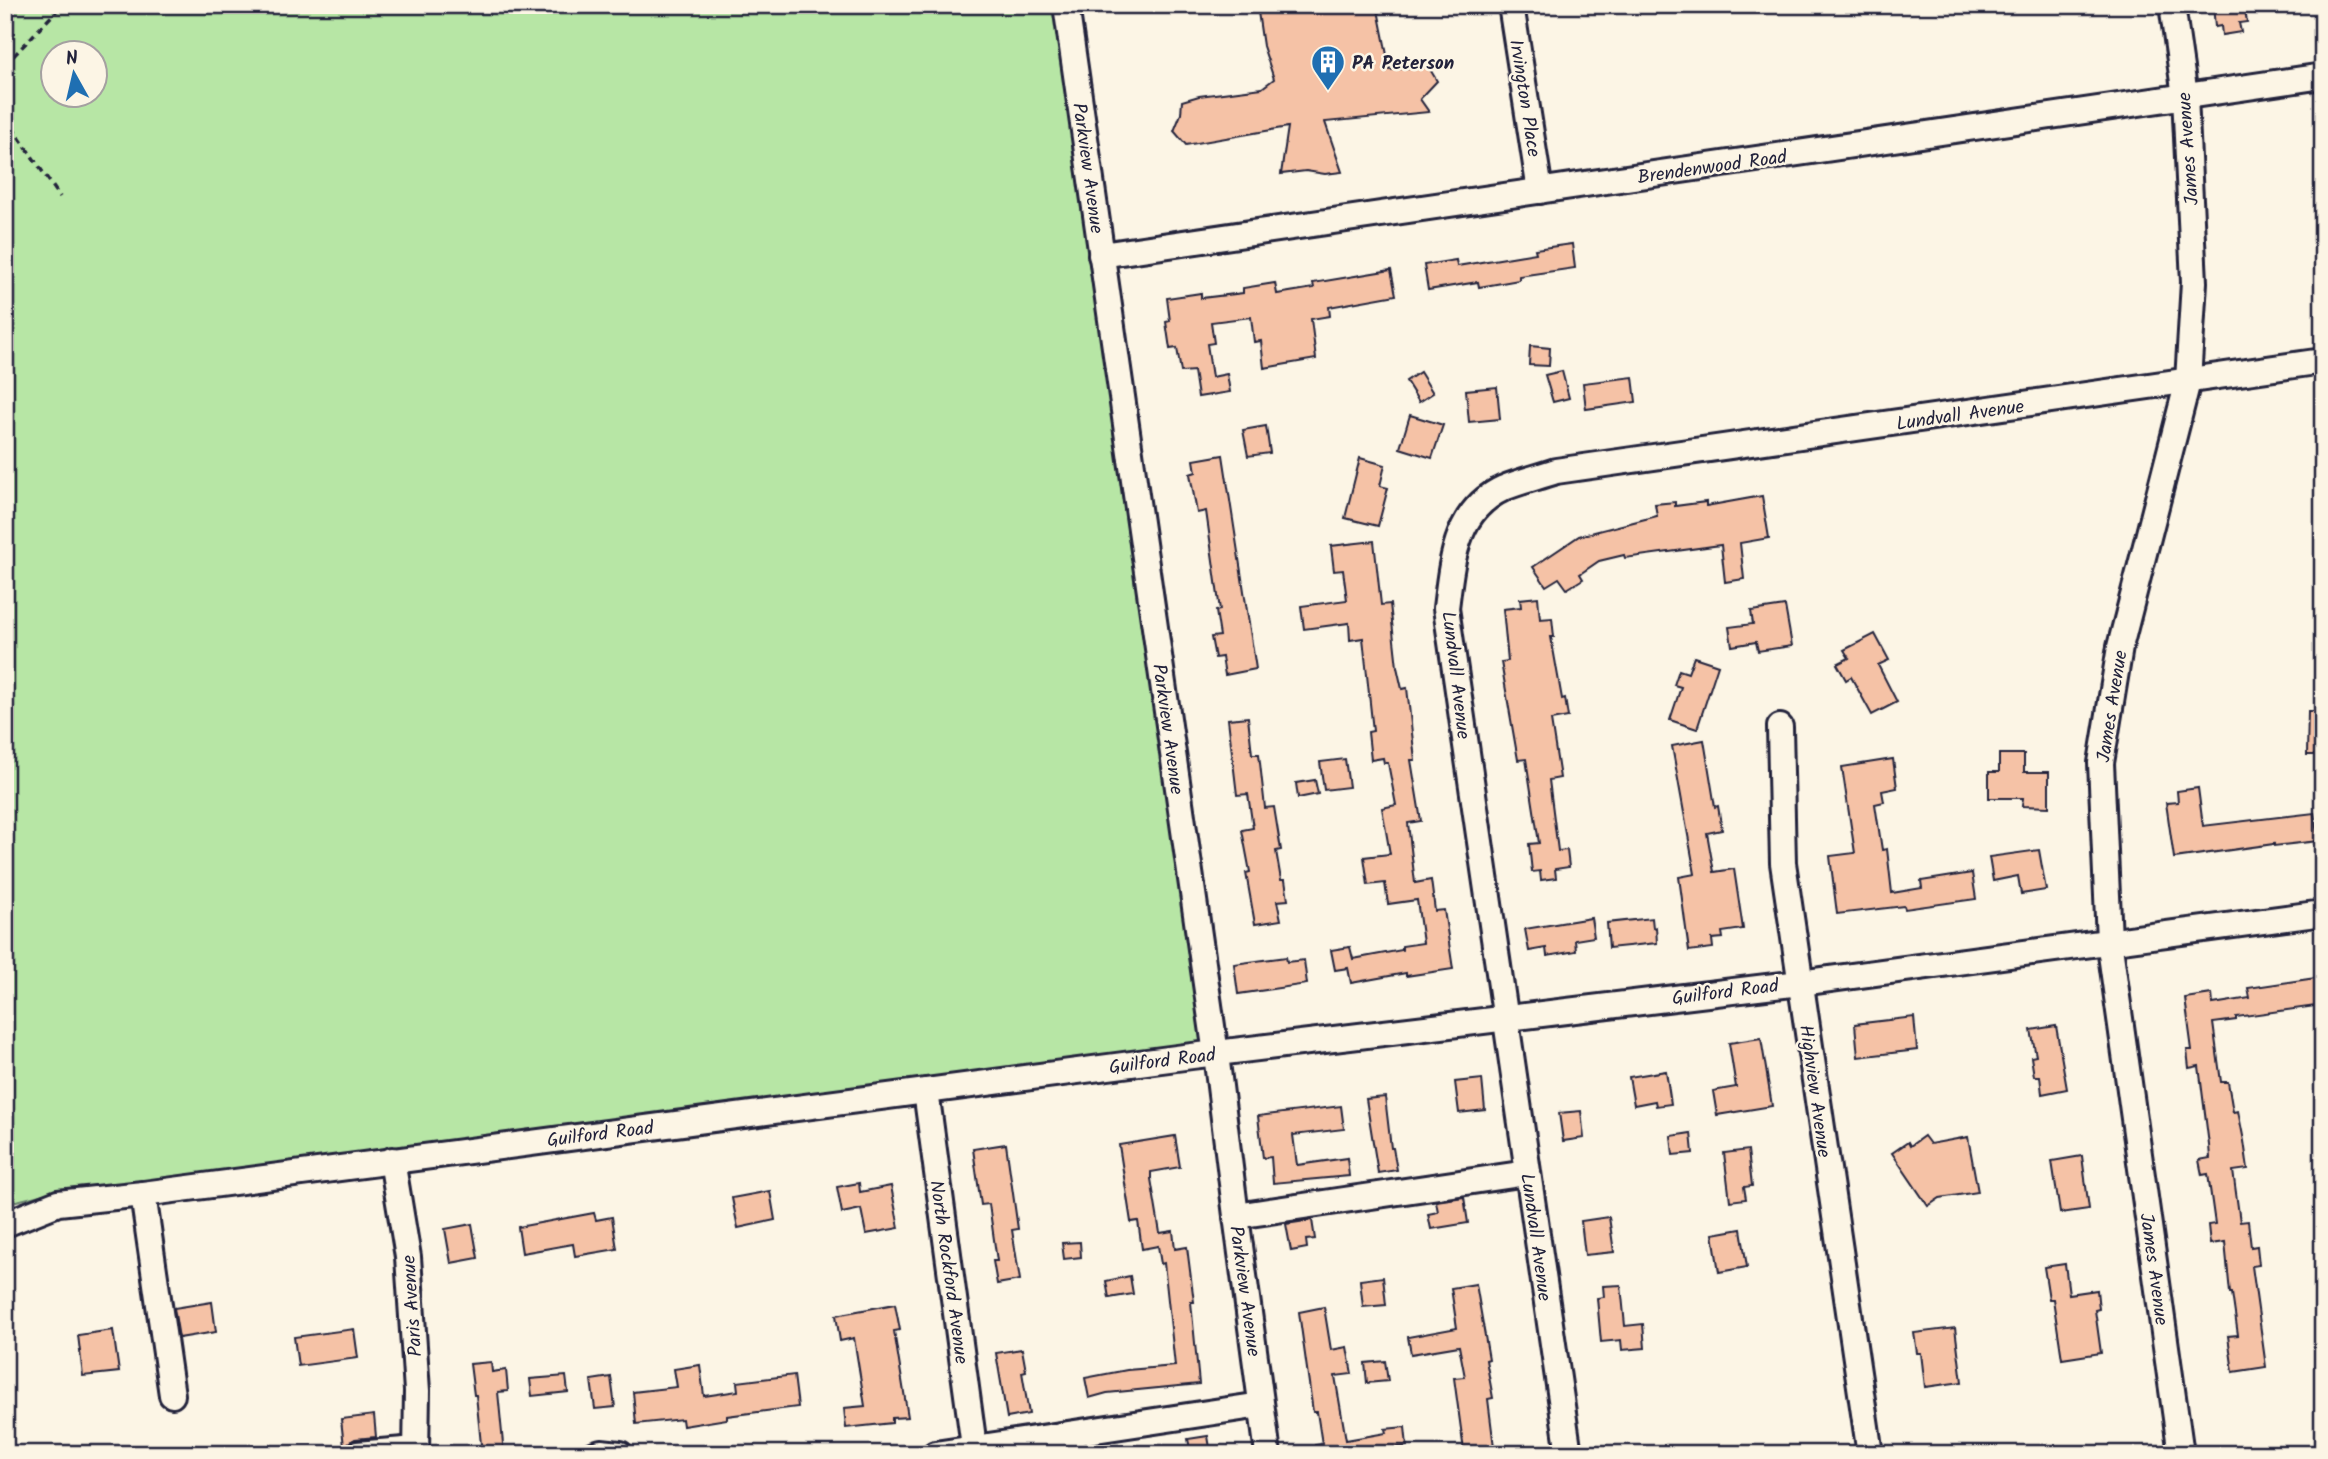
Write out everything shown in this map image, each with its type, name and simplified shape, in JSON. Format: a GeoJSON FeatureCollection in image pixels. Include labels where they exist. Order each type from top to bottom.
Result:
{"type":"FeatureCollection","features":[{"type":"Feature","properties":{"kind":"street","name":"Parkview Avenue"},"geometry":{"type":"LineString","coordinates":[[1066,5],[1216,1054],[1268,1454]]}},
{"type":"Feature","properties":{"kind":"street","name":"Irvington Place"},"geometry":{"type":"LineString","coordinates":[[1511,5],[1540,191]]}},
{"type":"Feature","properties":{"kind":"street","name":"James Avenue"},"geometry":{"type":"LineString","coordinates":[[2172,5],[2185,96],[2194,282],[2188,381],[2120,647],[2101,763],[2109,940],[2181,1454]]}},
{"type":"Feature","properties":{"kind":"street","name":"Brendenwood Road"},"geometry":{"type":"LineString","coordinates":[[1101,256],[2323,76]]}},
{"type":"Feature","properties":{"kind":"street","name":"Lundvall Avenue"},"geometry":{"type":"LineString","coordinates":[[1569,1454],[1446,608],[1452,554],[1472,511],[1503,488],[1556,471],[2323,361]]}},
{"type":"Feature","properties":{"kind":"street","name":"Highview Avenue"},"geometry":{"type":"LineString","coordinates":[[1780,727],[1783,863],[1870,1454]]}},
{"type":"Feature","properties":{"kind":"street","name":"Guilford Road"},"geometry":{"type":"LineString","coordinates":[[5,1224],[58,1203],[1504,1017],[1800,983],[2323,913]]}},
{"type":"Feature","properties":{"kind":"street","name":"North Rockford Avenue"},"geometry":{"type":"LineString","coordinates":[[926,1091],[974,1451]]}},
{"type":"Feature","properties":{"kind":"street","name":"Paris Avenue"},"geometry":{"type":"LineString","coordinates":[[392,1160],[408,1257],[417,1391],[416,1452]]}},
{"type":"Feature","properties":{"kind":"street"},"geometry":{"type":"LineString","coordinates":[[1236,1216],[1527,1172]]}},
{"type":"Feature","properties":{"kind":"street"},"geometry":{"type":"LineString","coordinates":[[143,1194],[172,1395]]}},
{"type":"Feature","properties":{"kind":"street"},"geometry":{"type":"LineString","coordinates":[[935,1454],[974,1451],[1261,1405]]}},
{"type":"Feature","properties":{"kind":"street"},"geometry":{"type":"LineString","coordinates":[[358,1454],[416,1452]]}},
{"type":"Feature","properties":{"kind":"street"},"geometry":{"type":"LineString","coordinates":[[595,1454],[620,1454]]}},
{"type":"Feature","properties":{"kind":"path"},"geometry":{"type":"LineString","coordinates":[[5,65],[62,5]]}},
{"type":"Feature","properties":{"kind":"path"},"geometry":{"type":"LineString","coordinates":[[5,117],[60,197]]}},
{"type":"Feature","properties":{"kind":"green space"},"geometry":{"type":"Polygon","coordinates":[[[5,5],[1055,5],[1082,212],[1213,1028],[1209,1041],[48,1193],[5,1204],[5,5]]]}},
{"type":"Feature","properties":{"kind":"building","name":"PA Peterson"},"geometry":{"type":"Polygon","coordinates":[[[1257,5],[1377,5],[1390,70],[1428,66],[1437,81],[1420,99],[1429,112],[1325,122],[1342,172],[1325,174],[1306,171],[1281,174],[1288,127],[1186,145],[1174,131],[1181,114],[1182,101],[1199,96],[1262,88],[1274,79],[1263,46],[1257,5]]]}},
{"type":"Feature","properties":{"kind":"building"},"geometry":{"type":"Polygon","coordinates":[[[2213,5],[2244,5],[2247,22],[2239,23],[2241,32],[2222,35],[2221,26],[2215,27],[2213,5]]]}},
{"type":"Feature","properties":{"kind":"building"},"geometry":{"type":"Polygon","coordinates":[[[1572,244],[1575,268],[1519,276],[1519,280],[1479,287],[1478,282],[1428,290],[1424,265],[1456,260],[1457,266],[1572,244]]]}},
{"type":"Feature","properties":{"kind":"building"},"geometry":{"type":"Polygon","coordinates":[[[1391,270],[1396,295],[1329,307],[1330,316],[1311,319],[1316,359],[1264,368],[1261,341],[1254,342],[1251,317],[1211,322],[1214,343],[1207,344],[1212,377],[1227,374],[1230,392],[1198,397],[1194,371],[1181,372],[1177,348],[1170,349],[1166,322],[1170,321],[1167,298],[1201,293],[1201,298],[1243,293],[1243,288],[1275,283],[1277,294],[1314,288],[1313,283],[1391,270]]]}},
{"type":"Feature","properties":{"kind":"building"},"geometry":{"type":"Polygon","coordinates":[[[1530,346],[1550,348],[1549,366],[1529,365],[1530,346]]]}},
{"type":"Feature","properties":{"kind":"building"},"geometry":{"type":"Polygon","coordinates":[[[1562,371],[1569,398],[1553,402],[1545,375],[1562,371]]]}},
{"type":"Feature","properties":{"kind":"building"},"geometry":{"type":"Polygon","coordinates":[[[1420,372],[1433,393],[1419,402],[1406,381],[1420,372]]]}},
{"type":"Feature","properties":{"kind":"building"},"geometry":{"type":"Polygon","coordinates":[[[1633,377],[1636,402],[1586,409],[1583,383],[1633,377]]]}},
{"type":"Feature","properties":{"kind":"building"},"geometry":{"type":"Polygon","coordinates":[[[1497,387],[1500,419],[1469,422],[1466,390],[1497,387]]]}},
{"type":"Feature","properties":{"kind":"building"},"geometry":{"type":"Polygon","coordinates":[[[1410,415],[1443,425],[1432,458],[1400,448],[1410,415]]]}},
{"type":"Feature","properties":{"kind":"building"},"geometry":{"type":"Polygon","coordinates":[[[1266,426],[1270,453],[1248,456],[1243,430],[1266,426]]]}},
{"type":"Feature","properties":{"kind":"building"},"geometry":{"type":"Polygon","coordinates":[[[1223,455],[1256,669],[1225,675],[1222,657],[1215,658],[1211,637],[1220,636],[1216,611],[1220,610],[1206,511],[1197,513],[1190,474],[1196,472],[1194,460],[1223,455]]]}},
{"type":"Feature","properties":{"kind":"building"},"geometry":{"type":"Polygon","coordinates":[[[1360,458],[1385,465],[1380,486],[1388,488],[1378,526],[1345,518],[1360,458]]]}},
{"type":"Feature","properties":{"kind":"building"},"geometry":{"type":"Polygon","coordinates":[[[1762,496],[1769,538],[1740,543],[1744,579],[1725,582],[1721,545],[1625,558],[1624,555],[1599,561],[1580,574],[1583,579],[1567,589],[1559,578],[1546,586],[1533,567],[1579,536],[1657,516],[1655,504],[1675,502],[1675,506],[1706,502],[1706,506],[1762,496]]]}},
{"type":"Feature","properties":{"kind":"building"},"geometry":{"type":"Polygon","coordinates":[[[1374,541],[1381,605],[1390,604],[1397,667],[1402,689],[1407,688],[1415,760],[1411,760],[1421,821],[1408,823],[1415,883],[1431,880],[1435,911],[1444,910],[1453,969],[1406,976],[1406,973],[1351,983],[1348,968],[1335,970],[1331,950],[1350,947],[1353,959],[1402,950],[1402,946],[1423,943],[1417,900],[1388,904],[1385,883],[1368,885],[1364,857],[1390,854],[1382,808],[1396,805],[1388,763],[1384,763],[1383,758],[1371,760],[1368,732],[1373,731],[1363,638],[1350,640],[1349,623],[1304,629],[1301,606],[1347,600],[1343,570],[1334,571],[1331,546],[1374,541]]]}},
{"type":"Feature","properties":{"kind":"building"},"geometry":{"type":"Polygon","coordinates":[[[1538,597],[1540,619],[1552,618],[1554,637],[1551,637],[1562,699],[1565,698],[1568,717],[1551,720],[1560,778],[1549,780],[1558,851],[1567,850],[1569,867],[1555,869],[1556,878],[1541,880],[1540,871],[1532,872],[1529,844],[1539,843],[1526,759],[1518,760],[1501,662],[1508,661],[1503,609],[1521,607],[1520,599],[1538,597]]]}},
{"type":"Feature","properties":{"kind":"building"},"geometry":{"type":"Polygon","coordinates":[[[1785,606],[1792,646],[1758,651],[1756,642],[1732,646],[1729,627],[1753,624],[1751,611],[1785,606]]]}},
{"type":"Feature","properties":{"kind":"building"},"geometry":{"type":"Polygon","coordinates":[[[1875,634],[1889,660],[1878,665],[1897,702],[1872,715],[1851,677],[1846,680],[1837,664],[1849,658],[1844,650],[1875,634]]]}},
{"type":"Feature","properties":{"kind":"building"},"geometry":{"type":"Polygon","coordinates":[[[1694,657],[1718,665],[1697,729],[1670,720],[1681,687],[1674,685],[1679,670],[1688,673],[1694,657]]]}},
{"type":"Feature","properties":{"kind":"building"},"geometry":{"type":"Polygon","coordinates":[[[2308,711],[2323,711],[2323,755],[2307,755],[2308,711]]]}},
{"type":"Feature","properties":{"kind":"building"},"geometry":{"type":"Polygon","coordinates":[[[1248,717],[1252,754],[1259,754],[1265,808],[1274,807],[1281,850],[1276,851],[1288,900],[1277,901],[1281,920],[1255,924],[1246,873],[1250,872],[1242,830],[1253,828],[1248,794],[1237,795],[1228,719],[1248,717]]]}},
{"type":"Feature","properties":{"kind":"building"},"geometry":{"type":"Polygon","coordinates":[[[1704,740],[1715,807],[1718,806],[1722,830],[1707,833],[1714,872],[1734,869],[1743,929],[1722,932],[1723,938],[1712,939],[1713,948],[1689,951],[1679,877],[1695,874],[1672,746],[1704,740]]]}},
{"type":"Feature","properties":{"kind":"building"},"geometry":{"type":"Polygon","coordinates":[[[1999,754],[2024,754],[2024,772],[2049,772],[2049,807],[2022,806],[2023,798],[1989,798],[1989,772],[1999,772],[1999,754]]]}},
{"type":"Feature","properties":{"kind":"building"},"geometry":{"type":"Polygon","coordinates":[[[1345,759],[1349,787],[1324,790],[1320,762],[1345,759]]]}},
{"type":"Feature","properties":{"kind":"building"},"geometry":{"type":"Polygon","coordinates":[[[1893,759],[1897,788],[1882,791],[1884,802],[1875,804],[1882,850],[1887,849],[1892,893],[1922,888],[1921,881],[1972,873],[1976,899],[1905,909],[1904,906],[1837,914],[1830,856],[1855,853],[1842,767],[1893,759]]]}},
{"type":"Feature","properties":{"kind":"building"},"geometry":{"type":"Polygon","coordinates":[[[1315,780],[1318,794],[1298,798],[1296,783],[1315,780]]]}},
{"type":"Feature","properties":{"kind":"building"},"geometry":{"type":"Polygon","coordinates":[[[2198,788],[2203,826],[2314,813],[2318,841],[2274,844],[2174,858],[2166,803],[2178,802],[2177,791],[2198,788]]]}},
{"type":"Feature","properties":{"kind":"building"},"geometry":{"type":"Polygon","coordinates":[[[2039,850],[2046,890],[2021,894],[2018,876],[1993,881],[1989,857],[2039,850]]]}},
{"type":"Feature","properties":{"kind":"building"},"geometry":{"type":"Polygon","coordinates":[[[1591,918],[1594,937],[1575,940],[1576,951],[1547,956],[1546,948],[1529,951],[1525,929],[1591,918]]]}},
{"type":"Feature","properties":{"kind":"building"},"geometry":{"type":"Polygon","coordinates":[[[1652,918],[1653,928],[1656,927],[1657,943],[1609,948],[1607,923],[1652,918]]]}},
{"type":"Feature","properties":{"kind":"building"},"geometry":{"type":"Polygon","coordinates":[[[1286,957],[1287,962],[1304,960],[1307,984],[1238,994],[1234,964],[1286,957]]]}},
{"type":"Feature","properties":{"kind":"building"},"geometry":{"type":"Polygon","coordinates":[[[2323,977],[2323,1005],[2236,1017],[2236,1020],[2213,1023],[2221,1082],[2228,1082],[2233,1112],[2238,1111],[2244,1141],[2248,1169],[2233,1171],[2240,1222],[2248,1221],[2251,1247],[2257,1246],[2259,1265],[2252,1266],[2266,1367],[2233,1372],[2228,1336],[2238,1335],[2230,1293],[2225,1242],[2210,1244],[2208,1225],[2215,1224],[2208,1174],[2202,1175],[2199,1160],[2210,1158],[2209,1145],[2199,1066],[2189,1068],[2187,1050],[2192,1050],[2185,998],[2212,994],[2213,1004],[2250,998],[2248,988],[2323,977]]]}},
{"type":"Feature","properties":{"kind":"building"},"geometry":{"type":"Polygon","coordinates":[[[1914,1017],[1917,1050],[1858,1057],[1855,1024],[1914,1017]]]}},
{"type":"Feature","properties":{"kind":"building"},"geometry":{"type":"Polygon","coordinates":[[[2056,1026],[2067,1089],[2042,1094],[2040,1076],[2034,1076],[2031,1057],[2036,1056],[2031,1030],[2056,1026]]]}},
{"type":"Feature","properties":{"kind":"building"},"geometry":{"type":"Polygon","coordinates":[[[1761,1038],[1772,1106],[1717,1115],[1713,1091],[1736,1087],[1729,1043],[1761,1038]]]}},
{"type":"Feature","properties":{"kind":"building"},"geometry":{"type":"Polygon","coordinates":[[[1666,1071],[1671,1104],[1656,1106],[1655,1101],[1634,1105],[1629,1077],[1666,1071]]]}},
{"type":"Feature","properties":{"kind":"building"},"geometry":{"type":"Polygon","coordinates":[[[1482,1079],[1485,1110],[1459,1113],[1455,1082],[1482,1079]]]}},
{"type":"Feature","properties":{"kind":"building"},"geometry":{"type":"Polygon","coordinates":[[[1385,1097],[1391,1148],[1397,1170],[1378,1173],[1366,1099],[1385,1097]]]}},
{"type":"Feature","properties":{"kind":"building"},"geometry":{"type":"Polygon","coordinates":[[[1341,1106],[1344,1129],[1293,1135],[1297,1165],[1347,1158],[1349,1176],[1273,1183],[1271,1157],[1263,1158],[1258,1116],[1341,1106]]]}},
{"type":"Feature","properties":{"kind":"building"},"geometry":{"type":"Polygon","coordinates":[[[1581,1111],[1584,1138],[1563,1141],[1559,1113],[1581,1111]]]}},
{"type":"Feature","properties":{"kind":"building"},"geometry":{"type":"Polygon","coordinates":[[[1691,1133],[1693,1153],[1673,1155],[1671,1136],[1691,1133]]]}},
{"type":"Feature","properties":{"kind":"building"},"geometry":{"type":"Polygon","coordinates":[[[1175,1136],[1180,1167],[1151,1172],[1151,1179],[1160,1233],[1173,1231],[1175,1249],[1187,1247],[1194,1302],[1191,1302],[1199,1384],[1107,1393],[1089,1398],[1085,1378],[1127,1370],[1175,1366],[1164,1263],[1161,1264],[1158,1246],[1142,1249],[1138,1221],[1131,1222],[1119,1145],[1175,1136]]]}},
{"type":"Feature","properties":{"kind":"building"},"geometry":{"type":"Polygon","coordinates":[[[1924,1136],[1930,1144],[1968,1137],[1978,1192],[1940,1198],[1928,1206],[1892,1153],[1908,1142],[1910,1146],[1924,1136]]]}},
{"type":"Feature","properties":{"kind":"building"},"geometry":{"type":"Polygon","coordinates":[[[1006,1144],[1018,1229],[1012,1230],[1020,1280],[997,1284],[993,1261],[997,1261],[989,1204],[981,1205],[973,1149],[1006,1144]]]}},
{"type":"Feature","properties":{"kind":"building"},"geometry":{"type":"Polygon","coordinates":[[[1748,1150],[1752,1186],[1744,1187],[1746,1199],[1730,1201],[1724,1153],[1748,1150]]]}},
{"type":"Feature","properties":{"kind":"building"},"geometry":{"type":"Polygon","coordinates":[[[2082,1156],[2089,1209],[2060,1213],[2052,1161],[2082,1156]]]}},
{"type":"Feature","properties":{"kind":"building"},"geometry":{"type":"Polygon","coordinates":[[[859,1183],[860,1192],[891,1186],[899,1228],[866,1234],[861,1209],[842,1213],[837,1187],[859,1183]]]}},
{"type":"Feature","properties":{"kind":"building"},"geometry":{"type":"Polygon","coordinates":[[[770,1191],[775,1220],[738,1228],[732,1198],[770,1191]]]}},
{"type":"Feature","properties":{"kind":"building"},"geometry":{"type":"Polygon","coordinates":[[[1464,1197],[1468,1223],[1431,1229],[1428,1214],[1438,1212],[1436,1201],[1464,1197]]]}},
{"type":"Feature","properties":{"kind":"building"},"geometry":{"type":"Polygon","coordinates":[[[594,1213],[596,1220],[612,1217],[617,1249],[575,1256],[573,1244],[522,1253],[518,1227],[594,1213]]]}},
{"type":"Feature","properties":{"kind":"building"},"geometry":{"type":"Polygon","coordinates":[[[1609,1217],[1614,1252],[1585,1255],[1581,1221],[1609,1217]]]}},
{"type":"Feature","properties":{"kind":"building"},"geometry":{"type":"Polygon","coordinates":[[[1312,1220],[1315,1239],[1306,1240],[1307,1248],[1291,1251],[1286,1224],[1312,1220]]]}},
{"type":"Feature","properties":{"kind":"building"},"geometry":{"type":"Polygon","coordinates":[[[472,1224],[478,1258],[451,1263],[445,1229],[472,1224]]]}},
{"type":"Feature","properties":{"kind":"building"},"geometry":{"type":"Polygon","coordinates":[[[1741,1229],[1747,1267],[1719,1272],[1713,1234],[1741,1229]]]}},
{"type":"Feature","properties":{"kind":"building"},"geometry":{"type":"Polygon","coordinates":[[[1080,1242],[1081,1257],[1064,1259],[1062,1243],[1080,1242]]]}},
{"type":"Feature","properties":{"kind":"building"},"geometry":{"type":"Polygon","coordinates":[[[2065,1264],[2069,1294],[2097,1290],[2099,1309],[2095,1310],[2101,1353],[2062,1359],[2053,1299],[2049,1299],[2044,1267],[2065,1264]]]}},
{"type":"Feature","properties":{"kind":"building"},"geometry":{"type":"Polygon","coordinates":[[[1130,1276],[1133,1294],[1109,1298],[1106,1281],[1130,1276]]]}},
{"type":"Feature","properties":{"kind":"building"},"geometry":{"type":"Polygon","coordinates":[[[1383,1277],[1386,1305],[1363,1307],[1360,1280],[1383,1277]]]}},
{"type":"Feature","properties":{"kind":"building"},"geometry":{"type":"Polygon","coordinates":[[[1476,1284],[1489,1359],[1486,1360],[1493,1398],[1488,1399],[1494,1447],[1464,1451],[1454,1378],[1465,1377],[1459,1346],[1411,1354],[1408,1337],[1457,1328],[1451,1288],[1476,1284]]]}},
{"type":"Feature","properties":{"kind":"building"},"geometry":{"type":"Polygon","coordinates":[[[1621,1285],[1625,1326],[1643,1324],[1645,1348],[1622,1350],[1621,1340],[1601,1342],[1597,1298],[1604,1297],[1603,1286],[1621,1285]]]}},
{"type":"Feature","properties":{"kind":"building"},"geometry":{"type":"Polygon","coordinates":[[[212,1302],[216,1332],[179,1338],[174,1308],[212,1302]]]}},
{"type":"Feature","properties":{"kind":"building"},"geometry":{"type":"Polygon","coordinates":[[[895,1304],[900,1330],[894,1331],[908,1417],[892,1418],[892,1423],[846,1428],[844,1408],[865,1406],[854,1338],[840,1341],[836,1315],[895,1304]]]}},
{"type":"Feature","properties":{"kind":"building"},"geometry":{"type":"Polygon","coordinates":[[[1324,1307],[1331,1350],[1347,1347],[1352,1374],[1335,1376],[1346,1440],[1386,1433],[1385,1429],[1405,1427],[1407,1446],[1371,1450],[1371,1454],[1316,1454],[1315,1445],[1322,1444],[1317,1412],[1313,1412],[1299,1312],[1324,1307]]]}},
{"type":"Feature","properties":{"kind":"building"},"geometry":{"type":"Polygon","coordinates":[[[1955,1328],[1962,1382],[1925,1387],[1921,1353],[1917,1353],[1914,1333],[1955,1328]]]}},
{"type":"Feature","properties":{"kind":"building"},"geometry":{"type":"Polygon","coordinates":[[[354,1329],[358,1358],[298,1366],[294,1337],[354,1329]]]}},
{"type":"Feature","properties":{"kind":"building"},"geometry":{"type":"Polygon","coordinates":[[[113,1330],[119,1372],[83,1376],[78,1335],[113,1330]]]}},
{"type":"Feature","properties":{"kind":"building"},"geometry":{"type":"Polygon","coordinates":[[[1022,1349],[1026,1371],[1022,1372],[1029,1414],[1007,1418],[996,1353],[1022,1349]]]}},
{"type":"Feature","properties":{"kind":"building"},"geometry":{"type":"Polygon","coordinates":[[[1385,1361],[1388,1381],[1367,1383],[1365,1363],[1385,1361]]]}},
{"type":"Feature","properties":{"kind":"building"},"geometry":{"type":"Polygon","coordinates":[[[491,1362],[492,1372],[506,1370],[508,1391],[498,1392],[504,1454],[482,1454],[470,1364],[491,1362]]]}},
{"type":"Feature","properties":{"kind":"building"},"geometry":{"type":"Polygon","coordinates":[[[700,1365],[704,1396],[738,1391],[737,1382],[794,1375],[798,1407],[727,1416],[727,1419],[683,1426],[682,1419],[636,1424],[633,1392],[677,1387],[674,1369],[700,1365]]]}},
{"type":"Feature","properties":{"kind":"building"},"geometry":{"type":"Polygon","coordinates":[[[566,1376],[568,1392],[532,1396],[530,1379],[566,1376]]]}},
{"type":"Feature","properties":{"kind":"building"},"geometry":{"type":"Polygon","coordinates":[[[611,1377],[615,1407],[595,1409],[591,1380],[611,1377]]]}},
{"type":"Feature","properties":{"kind":"building"},"geometry":{"type":"Polygon","coordinates":[[[374,1415],[376,1437],[355,1439],[344,1446],[341,1419],[374,1415]]]}},
{"type":"Feature","properties":{"kind":"building"},"geometry":{"type":"Polygon","coordinates":[[[1208,1436],[1211,1454],[1191,1454],[1188,1439],[1208,1436]]]}},
{"type":"Feature","properties":{"kind":"place","name":"PA Peterson"},"geometry":{"type":"Point","coordinates":[1328,92]}}]}
